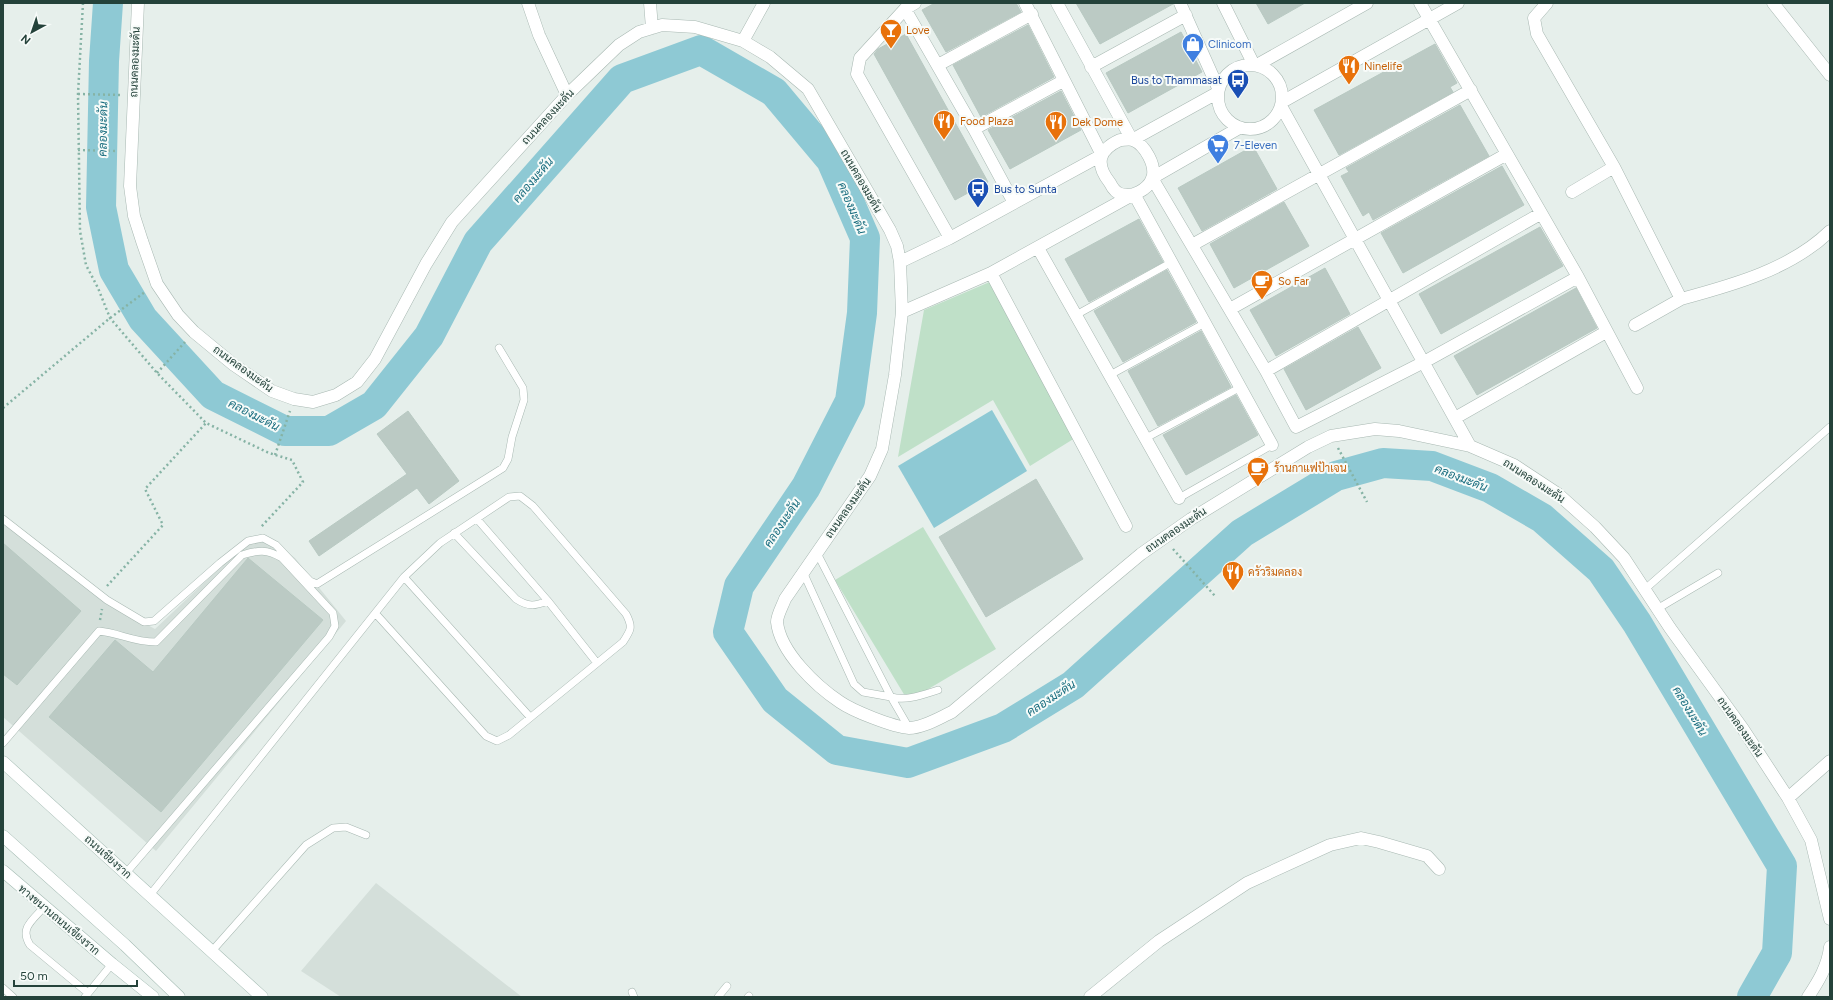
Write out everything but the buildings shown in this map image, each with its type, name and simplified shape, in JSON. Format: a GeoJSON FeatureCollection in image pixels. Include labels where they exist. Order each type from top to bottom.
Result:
{"type":"FeatureCollection","features":[{"type":"Feature","properties":{"kind":"street","name":"ถนนคลองมะดัน"},"geometry":{"type":"LineString","coordinates":[[138,3],[130,186],[134,216],[157,284],[178,315],[194,332],[234,365],[272,391],[294,399],[313,402],[336,395],[357,382],[375,358],[426,264],[452,222],[567,95],[619,45],[639,32],[662,25],[695,27],[743,41],[770,57],[808,89],[890,230],[897,246],[900,262],[902,312],[895,375],[882,449],[870,476],[785,599],[777,621],[784,642],[795,661],[840,703],[888,724],[909,728],[931,722],[952,712],[1141,554],[1191,519],[1308,447],[1331,436],[1375,429],[1399,431],[1470,446],[1514,465],[1558,494],[1594,527],[1624,558],[1657,609],[1743,729],[1788,798],[1811,840],[1830,919]]}},
{"type":"Feature","properties":{"kind":"street"},"geometry":{"type":"LineString","coordinates":[[528,3],[538,35],[567,95]]}},
{"type":"Feature","properties":{"kind":"street"},"geometry":{"type":"LineString","coordinates":[[650,3],[652,28]]}},
{"type":"Feature","properties":{"kind":"street"},"geometry":{"type":"LineString","coordinates":[[743,41],[764,3]]}},
{"type":"Feature","properties":{"kind":"street"},"geometry":{"type":"LineString","coordinates":[[1025,3],[1032,14],[1063,81],[1102,155],[1100,166],[1105,177],[1114,189],[1121,194],[1134,194]]}},
{"type":"Feature","properties":{"kind":"street"},"geometry":{"type":"LineString","coordinates":[[902,312],[991,273],[1038,248],[1147,187],[1152,178],[1153,168],[1146,151],[1132,140],[1090,67],[1056,3]]}},
{"type":"Feature","properties":{"kind":"street"},"geometry":{"type":"LineString","coordinates":[[1180,3],[1218,90],[1219,108],[1223,116],[1230,123],[1239,128],[1254,129],[1271,122],[1281,104],[1458,3]]}},
{"type":"Feature","properties":{"kind":"street"},"geometry":{"type":"LineString","coordinates":[[1223,3],[1256,65],[1272,73],[1277,79],[1280,86],[1281,104],[1470,446]]}},
{"type":"Feature","properties":{"kind":"street"},"geometry":{"type":"LineString","coordinates":[[900,262],[950,238],[1102,155],[1111,144],[1120,140],[1132,140],[1218,90],[1222,79],[1236,67],[1256,65],[1367,3]]}},
{"type":"Feature","properties":{"kind":"street"},"geometry":{"type":"LineString","coordinates":[[1420,3],[1471,90],[1540,214],[1578,277],[1637,388]]}},
{"type":"Feature","properties":{"kind":"street"},"geometry":{"type":"LineString","coordinates":[[1547,3],[1534,18],[1537,34],[1614,167],[1681,299]]}},
{"type":"Feature","properties":{"kind":"street"},"geometry":{"type":"LineString","coordinates":[[1773,3],[1830,75]]}},
{"type":"Feature","properties":{"kind":"street"},"geometry":{"type":"LineString","coordinates":[[950,238],[857,74],[860,58],[910,6],[938,66],[1014,203]]}},
{"type":"Feature","properties":{"kind":"street"},"geometry":{"type":"LineString","coordinates":[[938,66],[1032,14]]}},
{"type":"Feature","properties":{"kind":"street"},"geometry":{"type":"LineString","coordinates":[[1090,67],[1186,16]]}},
{"type":"Feature","properties":{"kind":"street"},"geometry":{"type":"LineString","coordinates":[[974,129],[1063,81]]}},
{"type":"Feature","properties":{"kind":"street"},"geometry":{"type":"LineString","coordinates":[[1192,245],[1471,90]]}},
{"type":"Feature","properties":{"kind":"street"},"geometry":{"type":"LineString","coordinates":[[1152,178],[1239,128]]}},
{"type":"Feature","properties":{"kind":"street"},"geometry":{"type":"LineString","coordinates":[[1230,309],[1356,240],[1507,154]]}},
{"type":"Feature","properties":{"kind":"street"},"geometry":{"type":"LineString","coordinates":[[1572,192],[1614,167]]}},
{"type":"Feature","properties":{"kind":"street"},"geometry":{"type":"LineString","coordinates":[[1152,178],[1266,371],[1296,427],[1424,362],[1578,277]]}},
{"type":"Feature","properties":{"kind":"street"},"geometry":{"type":"LineString","coordinates":[[1134,194],[1272,445]]}},
{"type":"Feature","properties":{"kind":"street"},"geometry":{"type":"LineString","coordinates":[[1266,371],[1389,299],[1540,214]]}},
{"type":"Feature","properties":{"kind":"street"},"geometry":{"type":"LineString","coordinates":[[1635,325],[1681,299],[1769,270],[1804,253],[1830,231]]}},
{"type":"Feature","properties":{"kind":"street"},"geometry":{"type":"LineString","coordinates":[[1038,248],[1179,498]]}},
{"type":"Feature","properties":{"kind":"street"},"geometry":{"type":"LineString","coordinates":[[991,273],[1126,526]]}},
{"type":"Feature","properties":{"kind":"street"},"geometry":{"type":"LineString","coordinates":[[1455,418],[1606,332]]}},
{"type":"Feature","properties":{"kind":"street"},"geometry":{"type":"LineString","coordinates":[[1788,798],[1830,761]]}},
{"type":"Feature","properties":{"kind":"street","name":"ถนนเชียงราก"},"geometry":{"type":"LineString","coordinates":[[3,762],[262,997]]}},
{"type":"Feature","properties":{"kind":"street"},"geometry":{"type":"LineString","coordinates":[[3,836],[125,945],[179,997]]}},
{"type":"Feature","properties":{"kind":"street"},"geometry":{"type":"LineString","coordinates":[[1090,997],[1159,941],[1247,883],[1330,845],[1361,838],[1427,856],[1440,869]]}},
{"type":"Feature","properties":{"kind":"street","name":"ทางขนานถนนเชียงราก"},"geometry":{"type":"LineString","coordinates":[[3,872],[153,997]]}},
{"type":"Feature","properties":{"kind":"street"},"geometry":{"type":"LineString","coordinates":[[1808,997],[1819,981],[1829,957],[1830,947]]}},
{"type":"Feature","properties":{"kind":"lane"},"geometry":{"type":"LineString","coordinates":[[1076,315],[1172,262]]}},
{"type":"Feature","properties":{"kind":"lane"},"geometry":{"type":"LineString","coordinates":[[1110,375],[1205,323]]}},
{"type":"Feature","properties":{"kind":"lane"},"geometry":{"type":"LineString","coordinates":[[3,519],[107,600],[144,622],[154,621],[248,541],[263,538],[276,545],[310,580],[317,584],[503,468],[508,459],[513,431],[524,400],[523,388],[499,348]]}},
{"type":"Feature","properties":{"kind":"lane"},"geometry":{"type":"LineString","coordinates":[[1146,438],[1241,387]]}},
{"type":"Feature","properties":{"kind":"lane"},"geometry":{"type":"LineString","coordinates":[[1644,590],[1830,427]]}},
{"type":"Feature","properties":{"kind":"lane"},"geometry":{"type":"LineString","coordinates":[[1179,498],[1272,445]]}},
{"type":"Feature","properties":{"kind":"lane"},"geometry":{"type":"LineString","coordinates":[[150,895],[376,614],[404,577],[425,555],[454,533],[509,497],[520,496],[533,506],[626,614],[631,624],[630,632],[622,642],[509,735],[497,741],[486,736],[376,614]]}},
{"type":"Feature","properties":{"kind":"lane"},"geometry":{"type":"LineString","coordinates":[[476,519],[548,602],[596,663]]}},
{"type":"Feature","properties":{"kind":"lane"},"geometry":{"type":"LineString","coordinates":[[454,533],[516,599],[526,606],[548,602]]}},
{"type":"Feature","properties":{"kind":"lane"},"geometry":{"type":"LineString","coordinates":[[3,743],[99,631],[111,632],[141,642],[156,642],[242,555],[260,550],[272,551],[282,558],[333,613],[335,626],[329,637],[126,873]]}},
{"type":"Feature","properties":{"kind":"lane"},"geometry":{"type":"LineString","coordinates":[[817,553],[891,697],[909,728]]}},
{"type":"Feature","properties":{"kind":"lane"},"geometry":{"type":"LineString","coordinates":[[803,572],[854,684],[864,692],[900,699],[914,698],[938,690]]}},
{"type":"Feature","properties":{"kind":"lane"},"geometry":{"type":"LineString","coordinates":[[1657,609],[1718,573]]}},
{"type":"Feature","properties":{"kind":"lane"},"geometry":{"type":"LineString","coordinates":[[404,577],[530,717]]}},
{"type":"Feature","properties":{"kind":"lane"},"geometry":{"type":"LineString","coordinates":[[212,951],[306,845],[332,828],[346,827],[366,834]]}},
{"type":"Feature","properties":{"kind":"lane"},"geometry":{"type":"LineString","coordinates":[[44,907],[26,928],[25,938],[30,945],[86,995],[112,964]]}},
{"type":"Feature","properties":{"kind":"lane"},"geometry":{"type":"LineString","coordinates":[[718,997],[727,986]]}},
{"type":"Feature","properties":{"kind":"lane"},"geometry":{"type":"LineString","coordinates":[[3,988],[13,997]]}},
{"type":"Feature","properties":{"kind":"path"},"geometry":{"type":"LineString","coordinates":[[78,94],[124,95]]}},
{"type":"Feature","properties":{"kind":"path"},"geometry":{"type":"LineString","coordinates":[[78,150],[123,152]]}},
{"type":"Feature","properties":{"kind":"path"},"geometry":{"type":"LineString","coordinates":[[3,408],[110,318],[146,291]]}},
{"type":"Feature","properties":{"kind":"path"},"geometry":{"type":"LineString","coordinates":[[157,373],[189,338]]}},
{"type":"Feature","properties":{"kind":"path"},"geometry":{"type":"LineString","coordinates":[[275,455],[290,412]]}},
{"type":"Feature","properties":{"kind":"path"},"geometry":{"type":"LineString","coordinates":[[100,594],[163,524],[144,489],[206,423]]}},
{"type":"Feature","properties":{"kind":"path"},"geometry":{"type":"LineString","coordinates":[[1339,450],[1367,502]]}},
{"type":"Feature","properties":{"kind":"path"},"geometry":{"type":"LineString","coordinates":[[1173,549],[1216,596]]}},
{"type":"Feature","properties":{"kind":"path"},"geometry":{"type":"LineString","coordinates":[[99,631],[103,601],[107,600]]}},
{"type":"Feature","properties":{"kind":"shaded area"},"geometry":{"type":"Polygon","coordinates":[[[3,522],[107,603],[155,629],[244,545],[272,541],[295,558],[346,621],[156,851],[3,717],[3,522]]]}},
{"type":"Feature","properties":{"kind":"shaded area"},"geometry":{"type":"Polygon","coordinates":[[[376,883],[522,997],[341,997],[301,971],[376,883]]]}},
{"type":"Feature","properties":{"kind":"green space"},"geometry":{"type":"Polygon","coordinates":[[[992,281],[1075,438],[1030,466],[993,400],[898,457],[924,310],[992,281]]]}},
{"type":"Feature","properties":{"kind":"green space"},"geometry":{"type":"Polygon","coordinates":[[[923,527],[996,649],[908,701],[835,580],[923,527]]]}},
{"type":"Feature","properties":{"kind":"water"},"geometry":{"type":"Polygon","coordinates":[[[992,410],[1027,471],[934,528],[898,466],[992,410]]]}},
{"type":"Feature","properties":{"kind":"waterway","name":"คลองมะดัน"},"geometry":{"type":"LineString","coordinates":[[108,3],[104,61],[101,207],[114,270],[143,319],[213,395],[285,431],[329,431],[374,405],[429,336],[478,242],[622,79],[701,50],[774,92],[831,160],[865,238],[862,313],[850,401],[806,487],[739,586],[728,632],[775,700],[837,750],[908,763],[1003,728],[1073,685],[1242,533],[1336,476],[1383,463],[1432,466],[1490,488],[1542,518],[1601,570],[1637,623],[1782,866],[1777,953],[1752,997]]}},
{"type":"Feature","properties":{"kind":"place","name":"Love"},"geometry":{"type":"Point","coordinates":[891,50]}},
{"type":"Feature","properties":{"kind":"place","name":"Clinicom"},"geometry":{"type":"Point","coordinates":[1193,64]}},
{"type":"Feature","properties":{"kind":"place","name":"Ninelife"},"geometry":{"type":"Point","coordinates":[1349,86]}},
{"type":"Feature","properties":{"kind":"place","name":"Bus to Thammasat"},"geometry":{"type":"Point","coordinates":[1238,100]}},
{"type":"Feature","properties":{"kind":"place","name":"Food Plaza"},"geometry":{"type":"Point","coordinates":[944,140]}},
{"type":"Feature","properties":{"kind":"place","name":"Dek Dome"},"geometry":{"type":"Point","coordinates":[1056,142]}},
{"type":"Feature","properties":{"kind":"place","name":"7-Eleven"},"geometry":{"type":"Point","coordinates":[1218,164]}},
{"type":"Feature","properties":{"kind":"place","name":"Bus to Sunta"},"geometry":{"type":"Point","coordinates":[978,208]}},
{"type":"Feature","properties":{"kind":"place","name":"So Far"},"geometry":{"type":"Point","coordinates":[1262,300]}},
{"type":"Feature","properties":{"kind":"place","name":"ร้านกาแฟป้าเจน"},"geometry":{"type":"Point","coordinates":[1258,488]}},
{"type":"Feature","properties":{"kind":"place","name":"ครัวริมคลอง"},"geometry":{"type":"Point","coordinates":[1233,592]}}]}
